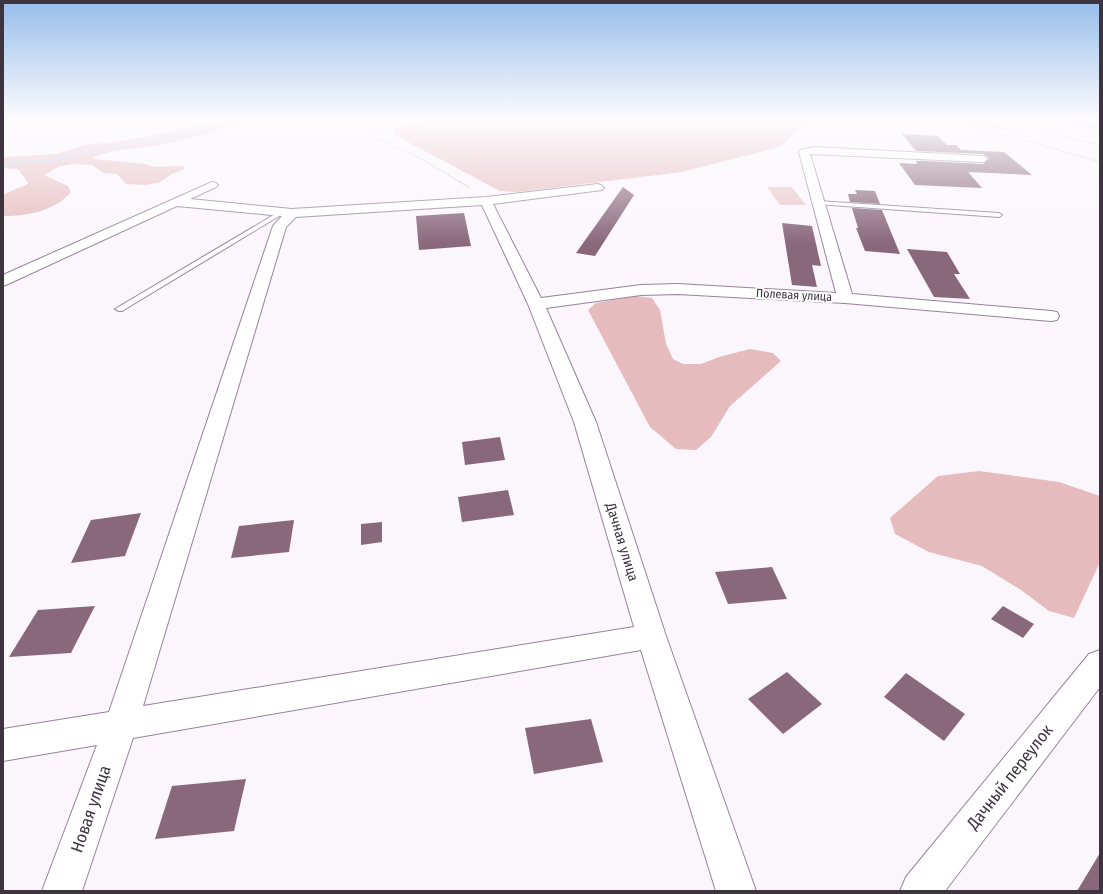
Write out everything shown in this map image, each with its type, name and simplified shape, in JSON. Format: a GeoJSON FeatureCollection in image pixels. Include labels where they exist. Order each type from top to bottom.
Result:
{"type":"FeatureCollection","features":[{"type":"Feature","properties":{"kind":"street"},"geometry":{"type":"LineString","coordinates":[[806,161],[845,298]]}},
{"type":"Feature","properties":{"kind":"street"},"geometry":{"type":"LineString","coordinates":[[3,281],[178,202],[212,185]]}},
{"type":"Feature","properties":{"kind":"street"},"geometry":{"type":"LineString","coordinates":[[178,202],[287,212],[486,201],[598,188]]}},
{"type":"Feature","properties":{"kind":"street","name":"Дачная улица"},"geometry":{"type":"LineString","coordinates":[[486,201],[536,304],[586,422],[651,636],[736,891]]}},
{"type":"Feature","properties":{"kind":"street","name":"Новая улица"},"geometry":{"type":"LineString","coordinates":[[62,891],[120,726],[280,226],[287,212]]}},
{"type":"Feature","properties":{"kind":"street","name":"Полевая улица"},"geometry":{"type":"LineString","coordinates":[[536,304],[641,290],[678,288],[845,298],[1051,316]]}},
{"type":"Feature","properties":{"kind":"street"},"geometry":{"type":"LineString","coordinates":[[3,745],[651,636]]}},
{"type":"Feature","properties":{"kind":"street","name":"Дачный переулок"},"geometry":{"type":"LineString","coordinates":[[920,891],[1100,664]]}},
{"type":"Feature","properties":{"kind":"lane"},"geometry":{"type":"LineString","coordinates":[[818,203],[999,216]]}},
{"type":"Feature","properties":{"kind":"lane"},"geometry":{"type":"LineString","coordinates":[[118,309],[287,212]]}},
{"type":"Feature","properties":{"kind":"path"},"geometry":{"type":"LineString","coordinates":[[424,161],[479,193],[486,201]]}},
{"type":"Feature","properties":{"kind":"shaded area"},"geometry":{"type":"Polygon","coordinates":[[[3,161],[112,161],[145,164],[155,167],[184,166],[185,169],[172,174],[160,182],[146,185],[126,184],[117,174],[104,173],[92,165],[74,164],[60,166],[44,175],[68,186],[71,192],[57,204],[49,208],[22,215],[3,216],[4,194],[28,183],[18,169],[3,168],[3,161]]]}},
{"type":"Feature","properties":{"kind":"shaded area"},"geometry":{"type":"Polygon","coordinates":[[[443,161],[726,161],[682,172],[518,192],[500,191],[443,161]]]}},
{"type":"Feature","properties":{"kind":"shaded area"},"geometry":{"type":"Polygon","coordinates":[[[767,187],[792,187],[806,205],[780,205],[767,187]]]}},
{"type":"Feature","properties":{"kind":"shaded area"},"geometry":{"type":"Polygon","coordinates":[[[636,296],[652,298],[660,310],[666,344],[673,359],[683,364],[701,364],[719,357],[750,349],[773,353],[781,361],[730,406],[711,437],[696,450],[676,449],[650,427],[588,310],[596,303],[636,296]]]}},
{"type":"Feature","properties":{"kind":"shaded area"},"geometry":{"type":"Polygon","coordinates":[[[979,471],[1059,482],[1100,496],[1100,562],[1074,618],[1049,611],[1021,590],[982,566],[929,552],[895,534],[890,518],[938,476],[979,471]]]}},
{"type":"Feature","properties":{"kind":"building"},"geometry":{"type":"Polygon","coordinates":[[[916,161],[925,161],[983,164],[986,161],[1015,161],[1032,175],[968,172],[982,188],[915,185],[899,163],[917,164],[916,161]]]}},
{"type":"Feature","properties":{"kind":"building"},"geometry":{"type":"Polygon","coordinates":[[[623,187],[634,195],[595,256],[576,253],[623,187]]]}},
{"type":"Feature","properties":{"kind":"building"},"geometry":{"type":"Polygon","coordinates":[[[855,190],[875,191],[880,204],[850,202],[848,194],[857,194],[855,190]]]}},
{"type":"Feature","properties":{"kind":"building"},"geometry":{"type":"Polygon","coordinates":[[[852,208],[882,210],[900,254],[865,251],[856,228],[858,228],[852,208]]]}},
{"type":"Feature","properties":{"kind":"building"},"geometry":{"type":"Polygon","coordinates":[[[464,213],[471,246],[419,250],[416,216],[464,213]]]}},
{"type":"Feature","properties":{"kind":"building"},"geometry":{"type":"Polygon","coordinates":[[[782,223],[812,226],[821,266],[812,265],[817,287],[792,285],[782,223]]]}},
{"type":"Feature","properties":{"kind":"building"},"geometry":{"type":"Polygon","coordinates":[[[907,249],[947,252],[960,274],[954,274],[970,299],[934,297],[907,249]]]}},
{"type":"Feature","properties":{"kind":"building"},"geometry":{"type":"Polygon","coordinates":[[[500,437],[505,460],[465,465],[462,442],[500,437]]]}},
{"type":"Feature","properties":{"kind":"building"},"geometry":{"type":"Polygon","coordinates":[[[508,490],[514,515],[462,522],[458,497],[508,490]]]}},
{"type":"Feature","properties":{"kind":"building"},"geometry":{"type":"Polygon","coordinates":[[[141,513],[125,556],[71,563],[91,520],[141,513]]]}},
{"type":"Feature","properties":{"kind":"building"},"geometry":{"type":"Polygon","coordinates":[[[294,520],[289,552],[231,558],[239,526],[294,520]]]}},
{"type":"Feature","properties":{"kind":"building"},"geometry":{"type":"Polygon","coordinates":[[[382,522],[382,542],[361,545],[361,524],[382,522]]]}},
{"type":"Feature","properties":{"kind":"building"},"geometry":{"type":"Polygon","coordinates":[[[772,567],[787,599],[728,604],[715,572],[772,567]]]}},
{"type":"Feature","properties":{"kind":"building"},"geometry":{"type":"Polygon","coordinates":[[[95,606],[71,653],[9,657],[38,610],[95,606]]]}},
{"type":"Feature","properties":{"kind":"building"},"geometry":{"type":"Polygon","coordinates":[[[1003,606],[1034,624],[1023,638],[991,619],[1003,606]]]}},
{"type":"Feature","properties":{"kind":"building"},"geometry":{"type":"Polygon","coordinates":[[[787,672],[822,704],[783,734],[748,699],[787,672]]]}},
{"type":"Feature","properties":{"kind":"building"},"geometry":{"type":"Polygon","coordinates":[[[906,673],[965,714],[944,741],[884,697],[906,673]]]}},
{"type":"Feature","properties":{"kind":"building"},"geometry":{"type":"Polygon","coordinates":[[[591,719],[603,762],[534,774],[525,728],[591,719]]]}},
{"type":"Feature","properties":{"kind":"building"},"geometry":{"type":"Polygon","coordinates":[[[246,779],[234,831],[155,839],[172,786],[246,779]]]}},
{"type":"Feature","properties":{"kind":"building"},"geometry":{"type":"Polygon","coordinates":[[[1100,853],[1100,891],[1077,891],[1100,853]]]}},
{"type":"Feature","properties":{"kind":"waterway"},"geometry":{"type":"LineString","coordinates":[[3,164],[43,161]]}}]}
